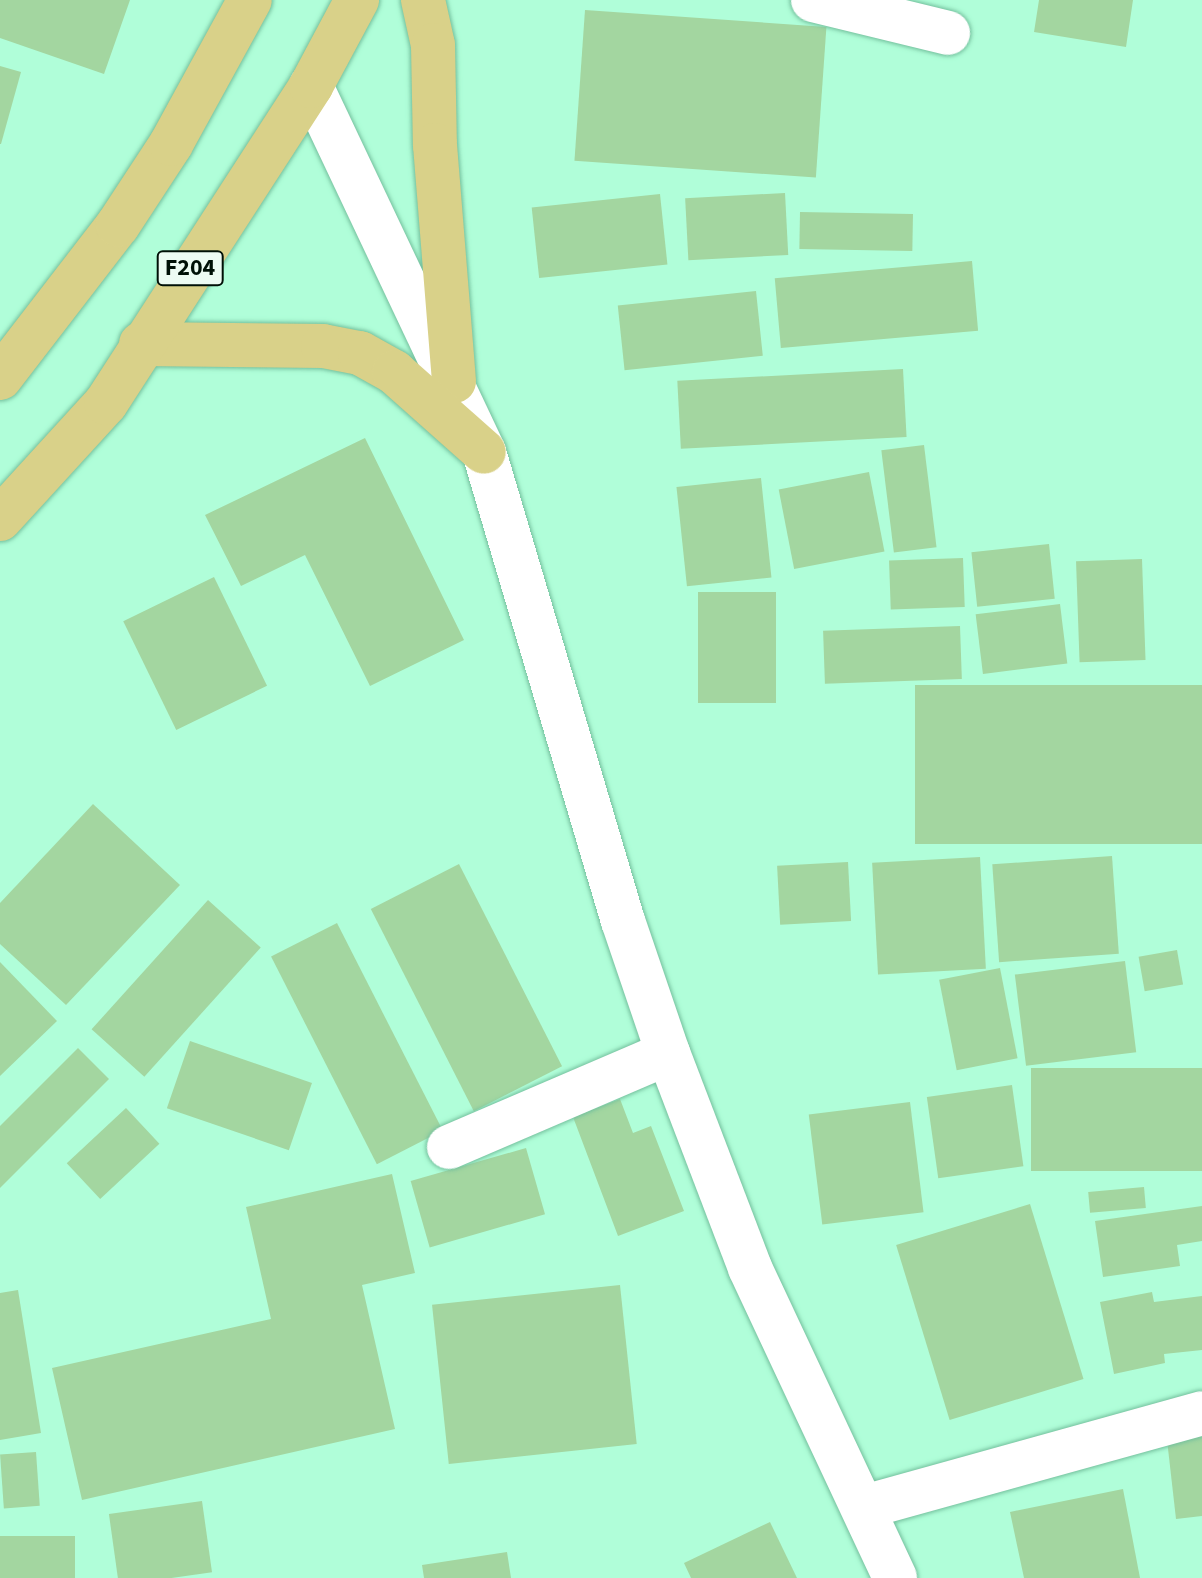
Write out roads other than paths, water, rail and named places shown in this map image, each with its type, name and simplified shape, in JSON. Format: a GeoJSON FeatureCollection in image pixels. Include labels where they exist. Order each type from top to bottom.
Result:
{"type":"FeatureCollection","features":[{"type":"Feature","properties":{"kind":"main road"},"geometry":{"type":"LineString","coordinates":[[6,361],[171,144],[250,0]]}},
{"type":"Feature","properties":{"kind":"main road","name":"F204"},"geometry":{"type":"LineString","coordinates":[[0,519],[106,403],[141,344],[311,86],[357,0]]}},
{"type":"Feature","properties":{"kind":"main road"},"geometry":{"type":"LineString","coordinates":[[423,0],[433,45],[435,145],[454,381]]}},
{"type":"Feature","properties":{"kind":"main road"},"geometry":{"type":"LineString","coordinates":[[141,344],[323,346],[360,353],[394,372],[484,452]]}},
{"type":"Feature","properties":{"kind":"street"},"geometry":{"type":"LineString","coordinates":[[813,0],[948,33]]}},
{"type":"Feature","properties":{"kind":"street"},"geometry":{"type":"LineString","coordinates":[[311,86],[454,381],[484,452],[618,906],[668,1053],[750,1268],[895,1578]]}},
{"type":"Feature","properties":{"kind":"street"},"geometry":{"type":"LineString","coordinates":[[449,1147],[668,1053]]}},
{"type":"Feature","properties":{"kind":"street"},"geometry":{"type":"LineString","coordinates":[[864,1507],[1202,1413]]}}]}
